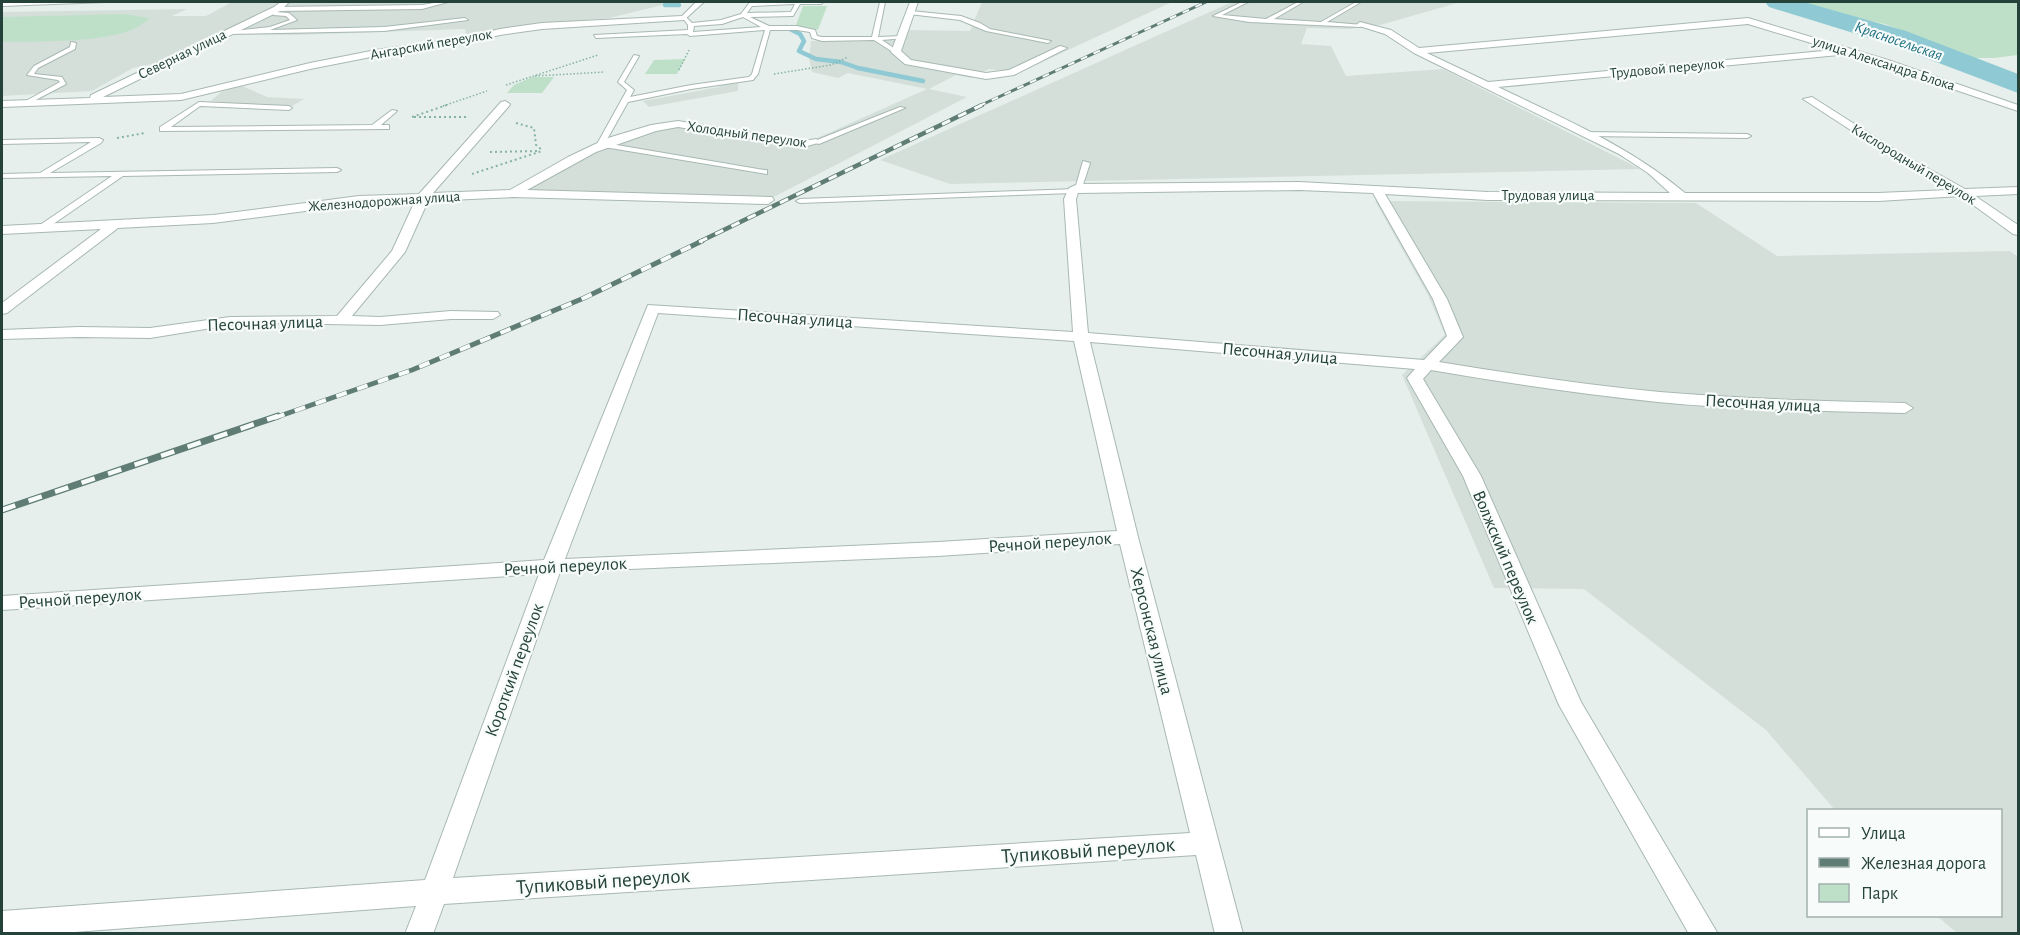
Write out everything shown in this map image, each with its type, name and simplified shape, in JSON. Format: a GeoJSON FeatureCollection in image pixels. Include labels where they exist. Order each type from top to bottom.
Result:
{"type":"FeatureCollection","features":[{"type":"Feature","properties":{"kind":"street","name":"Северная улица"},"geometry":{"type":"LineString","coordinates":[[88,101],[192,47],[277,9],[285,2]]}},
{"type":"Feature","properties":{"kind":"street"},"geometry":{"type":"LineString","coordinates":[[687,21],[700,2]]}},
{"type":"Feature","properties":{"kind":"street"},"geometry":{"type":"LineString","coordinates":[[914,2],[896,52],[908,62],[986,76],[1011,73],[1063,48]]}},
{"type":"Feature","properties":{"kind":"street","name":"Ангарский переулок"},"geometry":{"type":"LineString","coordinates":[[181,97],[310,66],[511,31],[583,23],[687,21]]}},
{"type":"Feature","properties":{"kind":"street","name":"улица Александра Блока"},"geometry":{"type":"LineString","coordinates":[[1417,51],[1749,21],[1850,51],[2019,108]]}},
{"type":"Feature","properties":{"kind":"street"},"geometry":{"type":"LineString","coordinates":[[1360,25],[1388,32],[1417,51],[1623,152],[1652,171],[1681,196]]}},
{"type":"Feature","properties":{"kind":"street","name":"Трудовой переулок"},"geometry":{"type":"LineString","coordinates":[[1485,85],[1850,51]]}},
{"type":"Feature","properties":{"kind":"street"},"geometry":{"type":"LineString","coordinates":[[2,104],[181,97],[199,104]]}},
{"type":"Feature","properties":{"kind":"street","name":"Кислородный переулок"},"geometry":{"type":"LineString","coordinates":[[1808,99],[1893,153],[1965,194],[2019,231]]}},
{"type":"Feature","properties":{"kind":"street"},"geometry":{"type":"LineString","coordinates":[[341,320],[398,252],[427,192],[505,104]]}},
{"type":"Feature","properties":{"kind":"street","name":"Холодный переулок"},"geometry":{"type":"LineString","coordinates":[[513,193],[601,144],[660,126],[678,124],[804,144],[816,142]]}},
{"type":"Feature","properties":{"kind":"street","name":"Трудовая улица"},"geometry":{"type":"LineString","coordinates":[[1076,189],[1299,186],[1488,196],[1878,197],[2019,190]]}},
{"type":"Feature","properties":{"kind":"street","name":"Херсонская улица"},"geometry":{"type":"LineString","coordinates":[[1076,189],[1070,199],[1081,337],[1128,537],[1229,933]]}},
{"type":"Feature","properties":{"kind":"street","name":"Волжский переулок"},"geometry":{"type":"LineString","coordinates":[[1376,189],[1440,298],[1455,337],[1415,378],[1472,476],[1571,705],[1704,933]]}},
{"type":"Feature","properties":{"kind":"street","name":"Железнодорожная улица"},"geometry":{"type":"LineString","coordinates":[[2,230],[213,219],[427,192],[768,200]]}},
{"type":"Feature","properties":{"kind":"street"},"geometry":{"type":"LineString","coordinates":[[2,310],[115,224]]}},
{"type":"Feature","properties":{"kind":"street","name":"Песочная улица"},"geometry":{"type":"LineString","coordinates":[[653,308],[1081,337],[1428,365],[1526,381],[1660,397],[1802,406],[1905,408]]}},
{"type":"Feature","properties":{"kind":"street","name":"Короткий переулок"},"geometry":{"type":"LineString","coordinates":[[419,933],[552,566],[653,308]]}},
{"type":"Feature","properties":{"kind":"street","name":"Песочная улица"},"geometry":{"type":"LineString","coordinates":[[2,334],[150,333],[230,321],[380,321],[451,315],[494,315]]}},
{"type":"Feature","properties":{"kind":"street","name":"Речной переулок"},"geometry":{"type":"LineString","coordinates":[[2,603],[552,566],[926,549],[1128,537]]}},
{"type":"Feature","properties":{"kind":"street","name":"Тупиковый переулок"},"geometry":{"type":"LineString","coordinates":[[2,924],[432,892],[1205,843]]}},
{"type":"Feature","properties":{"kind":"lane"},"geometry":{"type":"LineString","coordinates":[[2,4],[103,2]]}},
{"type":"Feature","properties":{"kind":"lane"},"geometry":{"type":"LineString","coordinates":[[277,9],[422,6],[445,2]]}},
{"type":"Feature","properties":{"kind":"lane"},"geometry":{"type":"LineString","coordinates":[[744,15],[750,4],[822,2]]}},
{"type":"Feature","properties":{"kind":"lane"},"geometry":{"type":"LineString","coordinates":[[875,38],[883,2]]}},
{"type":"Feature","properties":{"kind":"lane"},"geometry":{"type":"LineString","coordinates":[[1245,2],[1216,16],[1306,24],[1322,22],[1360,25]]}},
{"type":"Feature","properties":{"kind":"lane"},"geometry":{"type":"LineString","coordinates":[[1266,21],[1301,2]]}},
{"type":"Feature","properties":{"kind":"lane"},"geometry":{"type":"LineString","coordinates":[[1322,22],[1359,2]]}},
{"type":"Feature","properties":{"kind":"lane"},"geometry":{"type":"LineString","coordinates":[[690,33],[687,21],[722,22],[744,15],[793,14],[798,3]]}},
{"type":"Feature","properties":{"kind":"lane"},"geometry":{"type":"LineString","coordinates":[[911,13],[961,18],[988,30],[1048,41]]}},
{"type":"Feature","properties":{"kind":"lane"},"geometry":{"type":"LineString","coordinates":[[253,32],[281,26],[294,20],[287,15],[266,14]]}},
{"type":"Feature","properties":{"kind":"lane"},"geometry":{"type":"LineString","coordinates":[[744,15],[768,28]]}},
{"type":"Feature","properties":{"kind":"lane"},"geometry":{"type":"LineString","coordinates":[[228,32],[384,29],[465,20]]}},
{"type":"Feature","properties":{"kind":"lane"},"geometry":{"type":"LineString","coordinates":[[596,36],[796,27],[813,31],[814,37],[822,39],[902,38]]}},
{"type":"Feature","properties":{"kind":"lane"},"geometry":{"type":"LineString","coordinates":[[626,100],[691,87],[736,83],[751,79],[755,74],[768,28]]}},
{"type":"Feature","properties":{"kind":"lane"},"geometry":{"type":"LineString","coordinates":[[875,38],[896,52]]}},
{"type":"Feature","properties":{"kind":"lane"},"geometry":{"type":"LineString","coordinates":[[26,103],[64,83],[60,78],[30,75],[36,67],[73,48],[73,43]]}},
{"type":"Feature","properties":{"kind":"lane"},"geometry":{"type":"LineString","coordinates":[[636,56],[621,82],[631,90],[601,144],[764,172]]}},
{"type":"Feature","properties":{"kind":"lane"},"geometry":{"type":"LineString","coordinates":[[289,108],[199,104],[163,129],[386,126]]}},
{"type":"Feature","properties":{"kind":"lane"},"geometry":{"type":"LineString","coordinates":[[816,142],[902,108]]}},
{"type":"Feature","properties":{"kind":"lane"},"geometry":{"type":"LineString","coordinates":[[374,127],[394,111]]}},
{"type":"Feature","properties":{"kind":"lane"},"geometry":{"type":"LineString","coordinates":[[1587,134],[1747,136]]}},
{"type":"Feature","properties":{"kind":"lane"},"geometry":{"type":"LineString","coordinates":[[2,142],[99,140],[42,175]]}},
{"type":"Feature","properties":{"kind":"lane"},"geometry":{"type":"LineString","coordinates":[[800,201],[1076,189],[1086,163]]}},
{"type":"Feature","properties":{"kind":"lane"},"geometry":{"type":"LineString","coordinates":[[2,176],[337,170]]}},
{"type":"Feature","properties":{"kind":"lane"},"geometry":{"type":"LineString","coordinates":[[43,227],[122,173]]}},
{"type":"Feature","properties":{"kind":"path"},"geometry":{"type":"LineString","coordinates":[[690,33],[681,37],[691,45],[677,74],[691,87]]}},
{"type":"Feature","properties":{"kind":"path"},"geometry":{"type":"LineString","coordinates":[[755,74],[791,72],[831,65],[841,62],[856,50],[885,44]]}},
{"type":"Feature","properties":{"kind":"path"},"geometry":{"type":"LineString","coordinates":[[498,88],[599,55]]}},
{"type":"Feature","properties":{"kind":"path"},"geometry":{"type":"LineString","coordinates":[[531,76],[606,72],[612,73],[611,75],[625,75]]}},
{"type":"Feature","properties":{"kind":"path"},"geometry":{"type":"LineString","coordinates":[[386,126],[487,91]]}},
{"type":"Feature","properties":{"kind":"path"},"geometry":{"type":"LineString","coordinates":[[427,192],[543,151],[464,152]]}},
{"type":"Feature","properties":{"kind":"shaded area"},"geometry":{"type":"Polygon","coordinates":[[[232,2],[675,2],[609,18],[524,25],[524,28],[467,38],[465,29],[294,35],[214,34],[152,64],[133,68],[92,91],[2,96],[2,12],[187,9],[172,16],[206,16],[232,2]]]}},
{"type":"Feature","properties":{"kind":"shaded area"},"geometry":{"type":"Polygon","coordinates":[[[982,2],[1172,2],[1027,69],[1004,71],[989,69],[971,78],[956,75],[929,89],[967,97],[768,200],[513,193],[589,149],[678,124],[804,144],[927,89],[848,73],[838,78],[812,72],[809,58],[811,41],[902,38],[905,30],[970,31],[982,2]]]}},
{"type":"Feature","properties":{"kind":"shaded area"},"geometry":{"type":"Polygon","coordinates":[[[1232,2],[1461,2],[1380,25],[1348,29],[1307,28],[1301,44],[1331,46],[1346,76],[1443,69],[1640,169],[950,184],[880,160],[1232,2]]]}},
{"type":"Feature","properties":{"kind":"shaded area"},"geometry":{"type":"Polygon","coordinates":[[[738,83],[738,91],[649,107],[643,101],[720,85],[738,83]]]}},
{"type":"Feature","properties":{"kind":"shaded area"},"geometry":{"type":"Polygon","coordinates":[[[240,85],[267,97],[304,99],[292,106],[211,101],[221,92],[240,85]]]}},
{"type":"Feature","properties":{"kind":"shaded area"},"geometry":{"type":"Polygon","coordinates":[[[1375,201],[1696,203],[1777,256],[2010,251],[2018,257],[2018,933],[1957,933],[1938,917],[2002,917],[2002,809],[1834,809],[1766,730],[1584,589],[1494,588],[1402,375],[1445,335],[1428,295],[1375,201]]]}},
{"type":"Feature","properties":{"kind":"green space"},"geometry":{"type":"Polygon","coordinates":[[[1799,2],[2018,2],[2018,55],[1974,58],[1885,24],[1839,15],[1799,2]]]}},
{"type":"Feature","properties":{"kind":"green space"},"geometry":{"type":"Polygon","coordinates":[[[803,6],[827,6],[818,30],[796,25],[803,6]]]}},
{"type":"Feature","properties":{"kind":"green space"},"geometry":{"type":"Polygon","coordinates":[[[124,14],[149,18],[138,27],[102,37],[80,40],[2,42],[2,17],[124,14]]]}},
{"type":"Feature","properties":{"kind":"green space"},"geometry":{"type":"Polygon","coordinates":[[[685,59],[677,74],[645,74],[654,60],[685,59]]]}},
{"type":"Feature","properties":{"kind":"green space"},"geometry":{"type":"Polygon","coordinates":[[[532,77],[554,77],[542,93],[507,93],[514,85],[532,77]]]}},
{"type":"Feature","properties":{"kind":"waterway","name":"Красносельская"},"geometry":{"type":"LineString","coordinates":[[1778,2],[1896,37],[2018,84]]}},
{"type":"Feature","properties":{"kind":"waterway"},"geometry":{"type":"LineString","coordinates":[[665,5],[679,5]]}},
{"type":"Feature","properties":{"kind":"waterway"},"geometry":{"type":"LineString","coordinates":[[786,27],[800,34],[804,41],[799,51],[816,59],[841,62],[858,68],[923,81]]}},
{"type":"Feature","properties":{"kind":"railway"},"geometry":{"type":"LineString","coordinates":[[979,106],[1206,2]]}},
{"type":"Feature","properties":{"kind":"railway"},"geometry":{"type":"LineString","coordinates":[[699,242],[982,105]]}},
{"type":"Feature","properties":{"kind":"railway"},"geometry":{"type":"LineString","coordinates":[[274,418],[412,370],[584,298],[702,241]]}},
{"type":"Feature","properties":{"kind":"railway"},"geometry":{"type":"LineString","coordinates":[[2,510],[278,416]]}}]}
